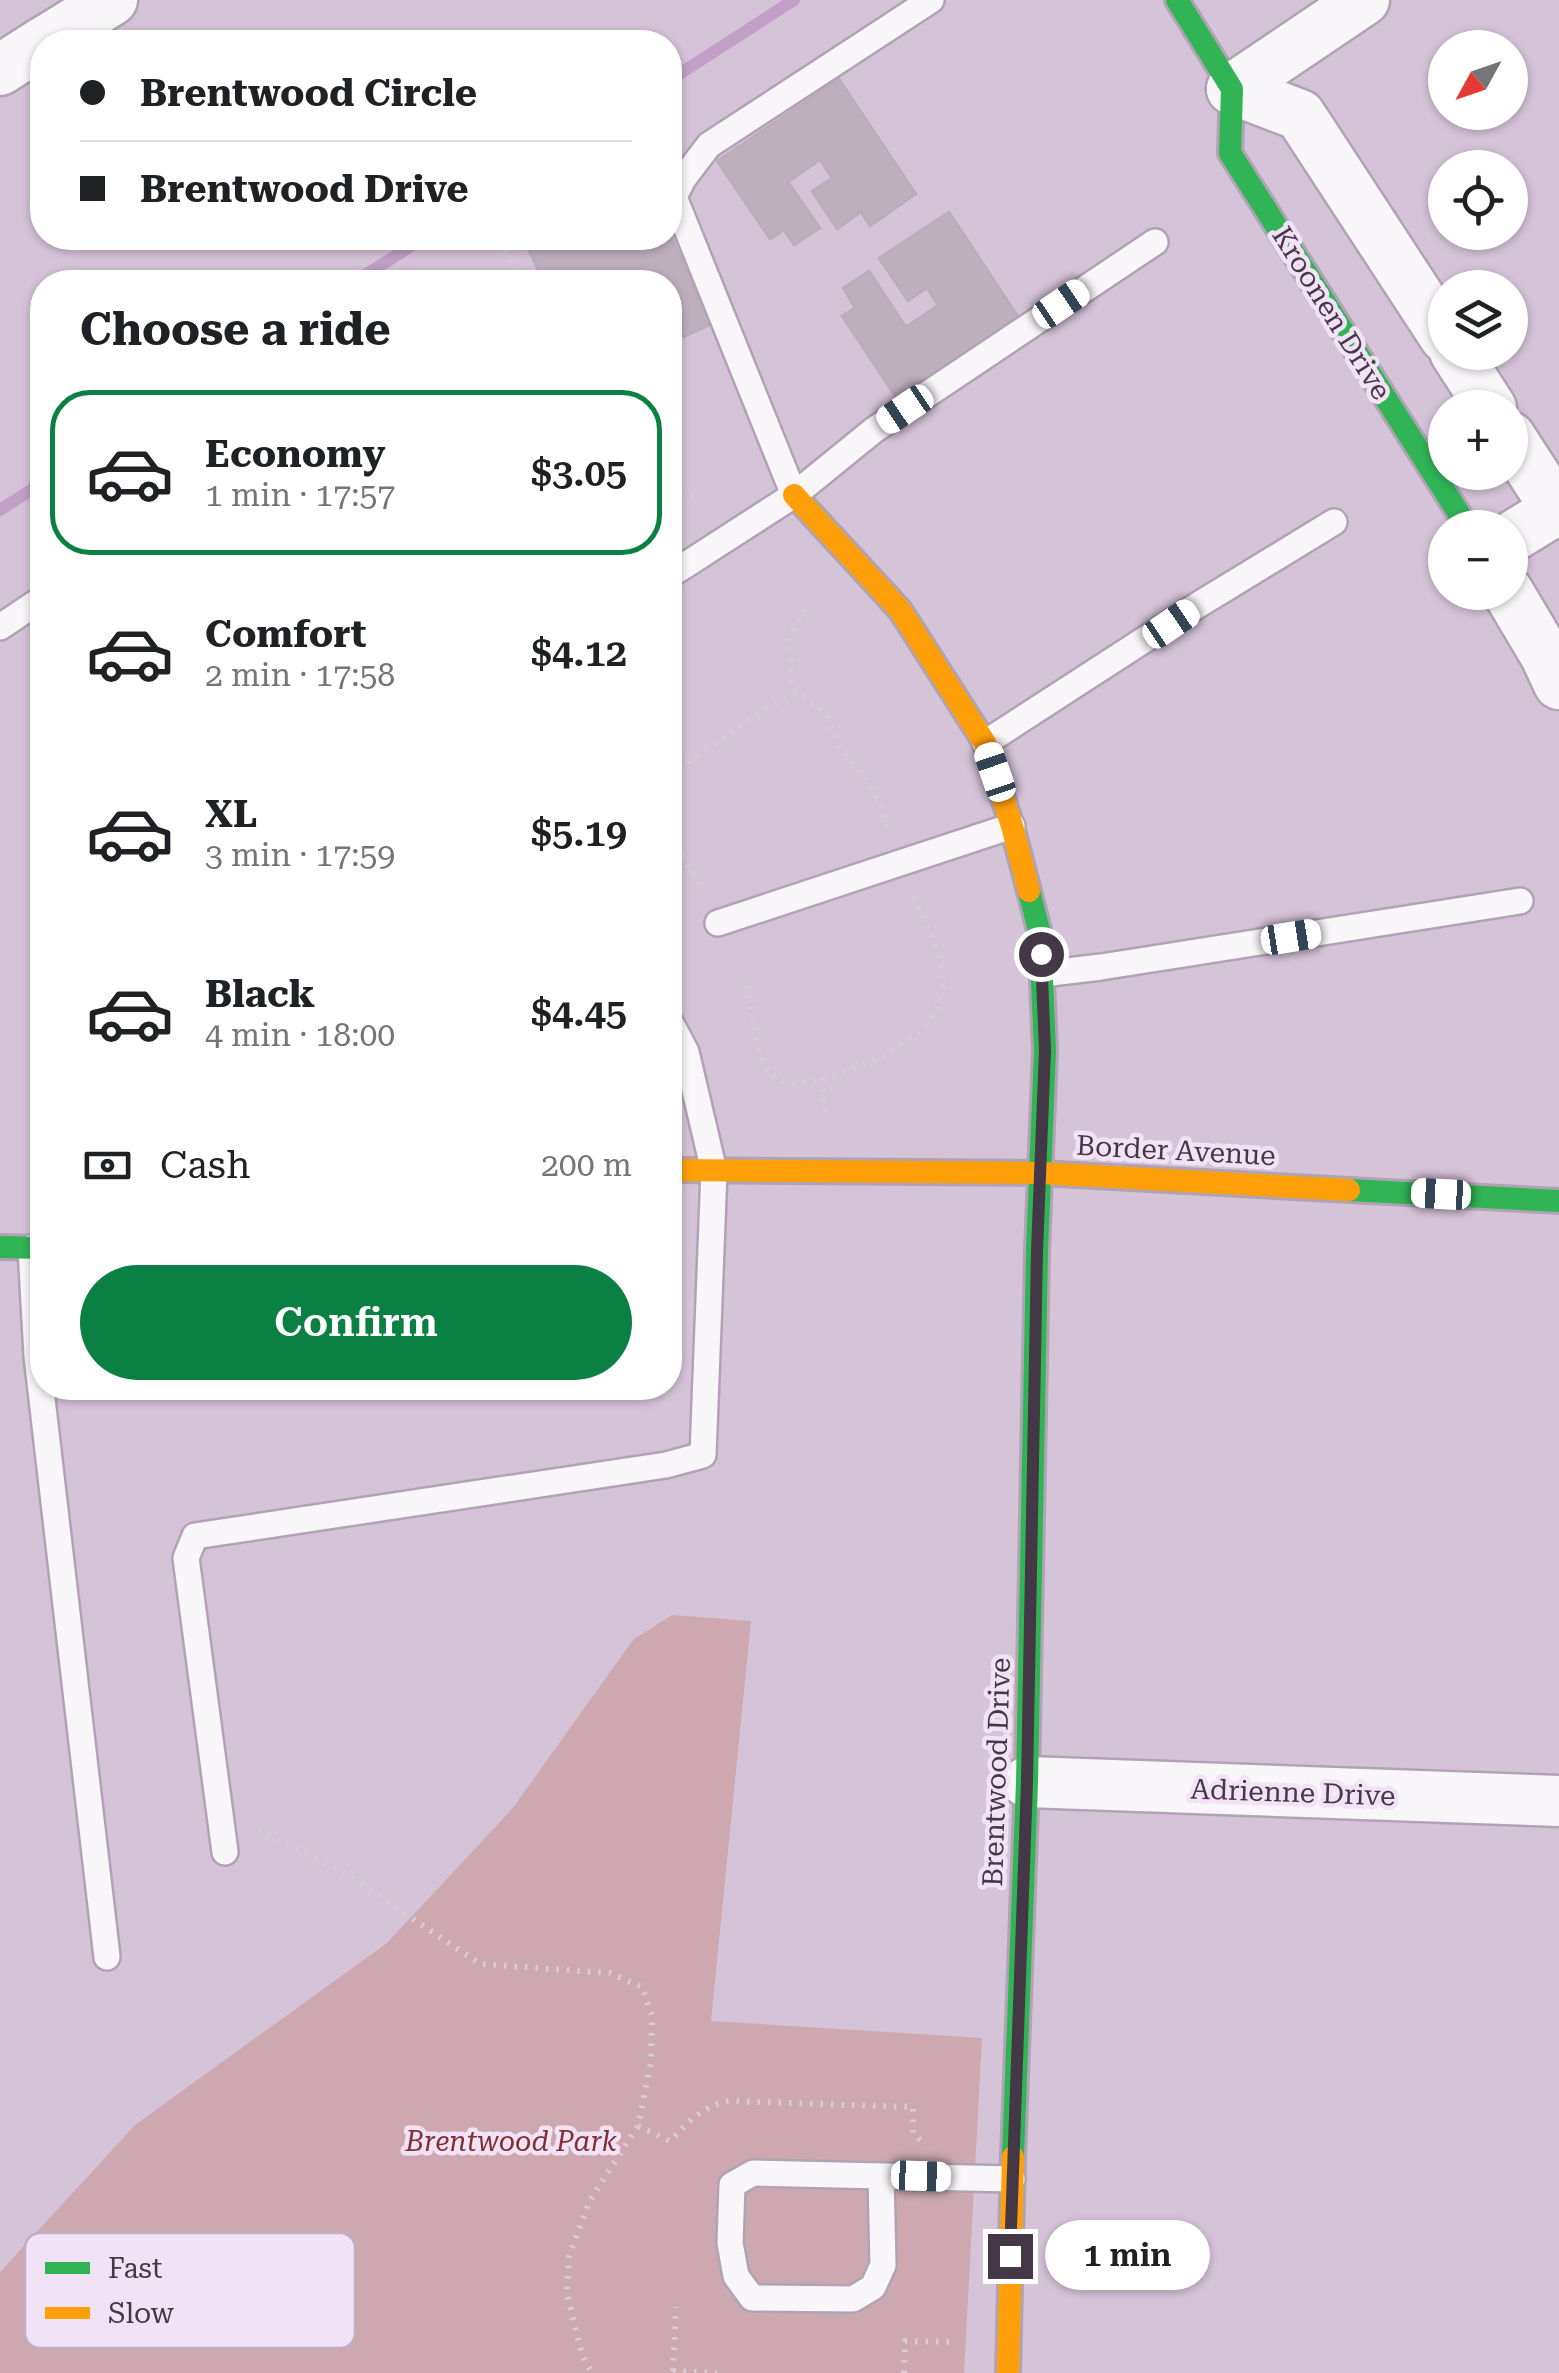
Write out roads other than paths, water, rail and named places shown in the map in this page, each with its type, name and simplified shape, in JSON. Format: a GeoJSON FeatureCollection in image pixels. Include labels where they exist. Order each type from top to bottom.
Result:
{"type":"FeatureCollection","features":[{"type":"Feature","properties":{"kind":"street"},"geometry":{"type":"LineString","coordinates":[[64,30],[112,0]]}},
{"type":"Feature","properties":{"kind":"street"},"geometry":{"type":"LineString","coordinates":[[1177,0],[1232,89],[1300,115],[1428,312]]}},
{"type":"Feature","properties":{"kind":"street"},"geometry":{"type":"LineString","coordinates":[[1232,89],[1367,0]]}},
{"type":"Feature","properties":{"kind":"street"},"geometry":{"type":"LineString","coordinates":[[0,70],[30,51]]}},
{"type":"Feature","properties":{"kind":"street","name":"Kroonen Drive"},"geometry":{"type":"LineString","coordinates":[[1232,89],[1230,153],[1457,510]]}},
{"type":"Feature","properties":{"kind":"street"},"geometry":{"type":"LineString","coordinates":[[1528,464],[1558,510],[1528,528]]}},
{"type":"Feature","properties":{"kind":"street","name":"Brentwood Drive"},"geometry":{"type":"LineString","coordinates":[[794,494],[900,610],[985,743],[1040,934],[1045,1050],[1008,2373]]}},
{"type":"Feature","properties":{"kind":"street"},"geometry":{"type":"LineString","coordinates":[[1519,610],[1559,684]]}},
{"type":"Feature","properties":{"kind":"street","name":"Border Avenue"},"geometry":{"type":"LineString","coordinates":[[682,1170],[1040,1173],[1559,1201]]}},
{"type":"Feature","properties":{"kind":"street"},"geometry":{"type":"LineString","coordinates":[[0,1247],[30,1248]]}},
{"type":"Feature","properties":{"kind":"street","name":"Adrienne Drive"},"geometry":{"type":"LineString","coordinates":[[1027,1782],[1559,1802]]}},
{"type":"Feature","properties":{"kind":"lane"},"geometry":{"type":"LineString","coordinates":[[682,180],[708,145],[931,0]]}},
{"type":"Feature","properties":{"kind":"lane"},"geometry":{"type":"LineString","coordinates":[[682,217],[794,494]]}},
{"type":"Feature","properties":{"kind":"lane"},"geometry":{"type":"LineString","coordinates":[[682,568],[794,494],[874,430],[1155,242]]}},
{"type":"Feature","properties":{"kind":"lane"},"geometry":{"type":"LineString","coordinates":[[985,743],[1334,522]]}},
{"type":"Feature","properties":{"kind":"lane"},"geometry":{"type":"LineString","coordinates":[[0,627],[30,608]]}},
{"type":"Feature","properties":{"kind":"lane"},"geometry":{"type":"LineString","coordinates":[[718,924],[1012,826]]}},
{"type":"Feature","properties":{"kind":"lane"},"geometry":{"type":"LineString","coordinates":[[1042,974],[1520,901]]}},
{"type":"Feature","properties":{"kind":"lane"},"geometry":{"type":"LineString","coordinates":[[225,1852],[186,1558],[195,1536],[666,1465],[704,1455],[714,1171],[682,1044]]}},
{"type":"Feature","properties":{"kind":"lane"},"geometry":{"type":"LineString","coordinates":[[42,1400],[106,1957]]}},
{"type":"Feature","properties":{"kind":"lane"},"geometry":{"type":"LineString","coordinates":[[881,2176],[883,2265],[873,2287],[853,2299],[752,2298],[736,2276],[730,2242],[732,2185],[753,2173],[1012,2179]]}},
{"type":"Feature","properties":{"kind":"waterway"},"geometry":{"type":"LineString","coordinates":[[682,72],[794,0]]}},
{"type":"Feature","properties":{"kind":"waterway"},"geometry":{"type":"LineString","coordinates":[[373,270],[405,250]]}},
{"type":"Feature","properties":{"kind":"waterway"},"geometry":{"type":"LineString","coordinates":[[0,510],[30,491]]}},
{"type":"Feature","properties":{"kind":"park label","name":"Brentwood Park"},"geometry":{"type":"Point","coordinates":[511,2141]}}]}
